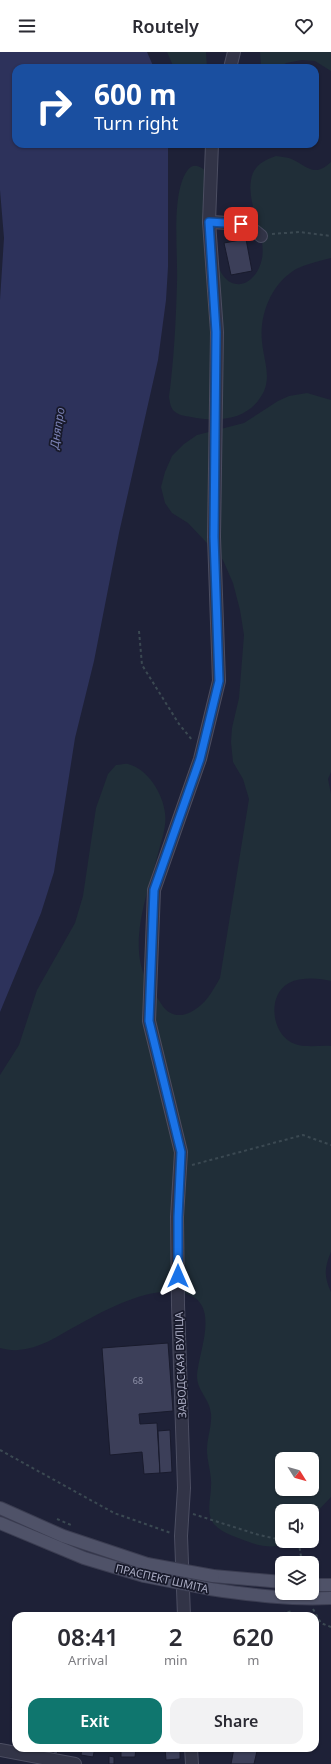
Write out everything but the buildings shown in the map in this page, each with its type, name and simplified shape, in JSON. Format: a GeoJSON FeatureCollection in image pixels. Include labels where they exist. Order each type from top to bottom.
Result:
{"type":"FeatureCollection","features":[{"type":"Feature","properties":{"kind":"main road","name":"ПРАСПЕКТ ШМІТА"},"geometry":{"type":"LineString","coordinates":[[0,1508],[63,1536],[147,1564],[213,1576],[275,1581]]}},
{"type":"Feature","properties":{"kind":"main road","name":"ПРАСПЕКТ ШМІТА"},"geometry":{"type":"LineString","coordinates":[[0,1523],[84,1558],[144,1576],[210,1589],[270,1597],[306,1599],[331,1598]]}},
{"type":"Feature","properties":{"kind":"main road"},"geometry":{"type":"LineString","coordinates":[[319,1585],[331,1585]]}},
{"type":"Feature","properties":{"kind":"street"},"geometry":{"type":"LineString","coordinates":[[231,64],[234,52]]}},
{"type":"Feature","properties":{"kind":"street","name":"ЗАВОДСКАЯ ВУЛІЦА"},"geometry":{"type":"LineString","coordinates":[[184,1612],[181,1536],[184,1488],[178,1305],[178,1217],[181,1152],[149,1021],[154,890],[200,759],[219,681],[214,537],[216,332],[209,222],[212,148]]}},
{"type":"Feature","properties":{"kind":"street"},"geometry":{"type":"LineString","coordinates":[[209,222],[241,224],[256,230],[261,236]]}},
{"type":"Feature","properties":{"kind":"street"},"geometry":{"type":"LineString","coordinates":[[0,1750],[75,1764]]}},
{"type":"Feature","properties":{"kind":"street"},"geometry":{"type":"LineString","coordinates":[[191,1752],[192,1764]]}},
{"type":"Feature","properties":{"kind":"path"},"geometry":{"type":"LineString","coordinates":[[261,236],[299,232],[331,236]]}},
{"type":"Feature","properties":{"kind":"path"},"geometry":{"type":"LineString","coordinates":[[139,631],[142,665],[179,724],[193,741],[204,744]]}},
{"type":"Feature","properties":{"kind":"path"},"geometry":{"type":"LineString","coordinates":[[180,1168],[303,1135],[331,1145]]}},
{"type":"Feature","properties":{"kind":"path"},"geometry":{"type":"LineString","coordinates":[[0,1450],[114,1513],[181,1536]]}},
{"type":"Feature","properties":{"kind":"path"},"geometry":{"type":"LineString","coordinates":[[183,1510],[258,1535],[275,1539]]}},
{"type":"Feature","properties":{"kind":"path"},"geometry":{"type":"LineString","coordinates":[[54,1518],[74,1526]]}},
{"type":"Feature","properties":{"kind":"path"},"geometry":{"type":"LineString","coordinates":[[287,1612],[300,1609]]}},
{"type":"Feature","properties":{"kind":"path"},"geometry":{"type":"LineString","coordinates":[[319,1620],[321,1623],[331,1627]]}},
{"type":"Feature","properties":{"kind":"shaded area"},"geometry":{"type":"Polygon","coordinates":[[[167,52],[206,52],[207,64],[172,64],[167,52]]]}},
{"type":"Feature","properties":{"kind":"shaded area"},"geometry":{"type":"Polygon","coordinates":[[[260,52],[331,52],[331,71],[315,61],[302,60],[285,64],[261,64],[260,52]]]}},
{"type":"Feature","properties":{"kind":"shaded area"},"geometry":{"type":"Polygon","coordinates":[[[276,156],[289,158],[315,170],[325,167],[331,162],[331,258],[296,269],[287,275],[273,292],[268,301],[262,332],[267,378],[264,391],[254,406],[229,418],[200,419],[180,414],[172,408],[169,397],[176,311],[176,224],[177,208],[182,181],[189,168],[194,166],[202,168],[207,172],[218,265],[221,273],[231,283],[243,283],[249,281],[259,268],[263,247],[250,191],[252,175],[260,164],[267,159],[276,156]]]}},
{"type":"Feature","properties":{"kind":"shaded area"},"geometry":{"type":"Polygon","coordinates":[[[307,393],[331,400],[331,772],[328,779],[331,794],[331,981],[310,979],[289,983],[282,988],[278,995],[274,1012],[278,1028],[283,1036],[289,1041],[304,1046],[331,1046],[331,1252],[326,1268],[326,1277],[331,1292],[331,1497],[319,1510],[319,1504],[275,1504],[275,1546],[266,1546],[255,1544],[227,1534],[217,1527],[211,1519],[209,1507],[211,1482],[207,1450],[211,1414],[199,1386],[197,1376],[205,1330],[205,1318],[203,1308],[197,1300],[187,1294],[174,1292],[159,1292],[145,1295],[115,1306],[41,1345],[16,1350],[0,1348],[0,1075],[19,1045],[37,990],[75,923],[83,896],[96,808],[108,774],[116,765],[128,764],[142,771],[158,790],[165,813],[163,834],[145,900],[139,933],[141,965],[146,979],[168,1011],[183,1015],[196,1009],[205,1001],[220,978],[249,799],[243,779],[233,762],[231,742],[232,728],[239,698],[244,635],[240,610],[233,583],[223,560],[188,523],[172,513],[165,503],[161,487],[165,472],[172,456],[184,444],[197,435],[244,423],[278,401],[289,396],[307,393]]]}},
{"type":"Feature","properties":{"kind":"water","name":"Дняпро"},"geometry":{"type":"Polygon","coordinates":[[[0,52],[147,52],[152,64],[12,64],[12,148],[168,148],[168,267],[166,300],[158,360],[119,533],[94,661],[75,738],[54,872],[41,913],[0,1012],[0,300],[4,238],[0,190],[0,52]]]}},
{"type":"Feature","properties":{"kind":"route"},"geometry":{"type":"LineString","coordinates":[[178,1276],[178,1217],[181,1152],[149,1021],[154,890],[200,759],[219,681],[214,537],[216,332],[209,222],[241,224]]}}]}
